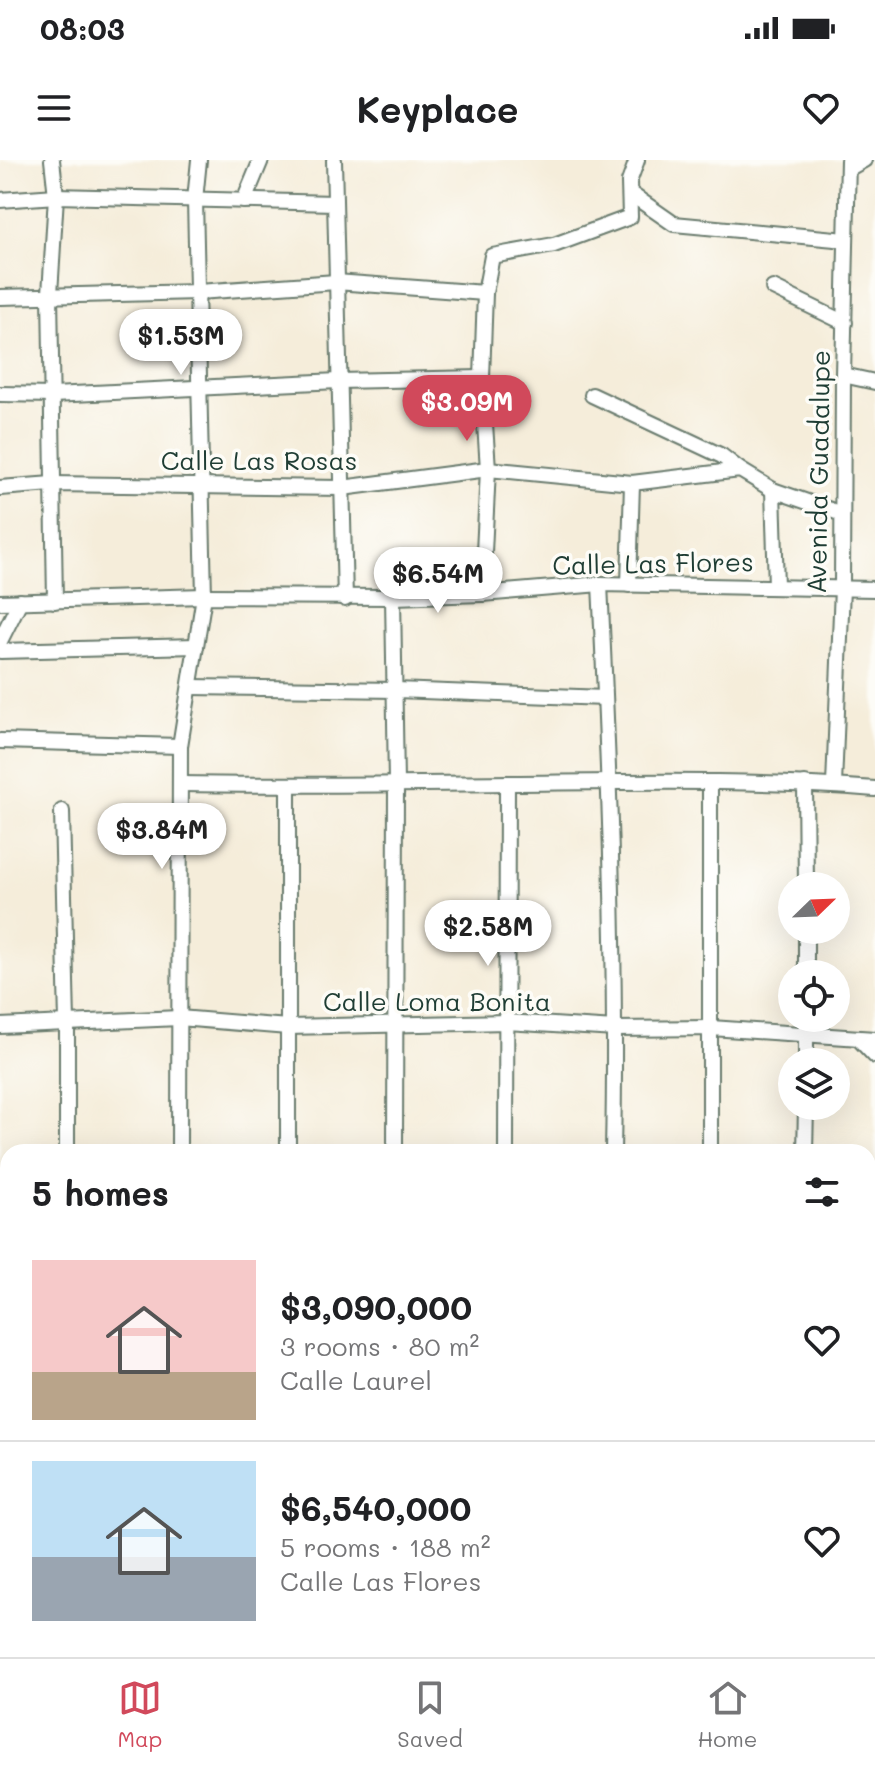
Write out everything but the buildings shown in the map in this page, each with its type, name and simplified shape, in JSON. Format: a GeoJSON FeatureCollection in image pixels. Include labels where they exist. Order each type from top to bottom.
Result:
{"type":"FeatureCollection","features":[{"type":"Feature","properties":{"kind":"street"},"geometry":{"type":"LineString","coordinates":[[52,160],[56,196],[50,294],[55,601]]}},
{"type":"Feature","properties":{"kind":"street"},"geometry":{"type":"LineString","coordinates":[[179,1144],[180,746],[204,596],[195,200],[199,160]]}},
{"type":"Feature","properties":{"kind":"street"},"geometry":{"type":"LineString","coordinates":[[244,201],[261,160]]}},
{"type":"Feature","properties":{"kind":"street"},"geometry":{"type":"LineString","coordinates":[[334,160],[345,599]]}},
{"type":"Feature","properties":{"kind":"street"},"geometry":{"type":"LineString","coordinates":[[482,594],[488,469],[482,378],[485,293],[492,256],[554,245],[630,217],[629,182],[637,160]]}},
{"type":"Feature","properties":{"kind":"street"},"geometry":{"type":"LineString","coordinates":[[848,165],[864,160]]}},
{"type":"Feature","properties":{"kind":"street","name":"Avenida Guadalupe"},"geometry":{"type":"LineString","coordinates":[[834,785],[842,588],[848,165]]}},
{"type":"Feature","properties":{"kind":"street"},"geometry":{"type":"LineString","coordinates":[[631,194],[674,224],[846,240]]}},
{"type":"Feature","properties":{"kind":"street"},"geometry":{"type":"LineString","coordinates":[[0,200],[56,196],[335,203]]}},
{"type":"Feature","properties":{"kind":"street"},"geometry":{"type":"LineString","coordinates":[[0,297],[198,292],[336,282],[485,293]]}},
{"type":"Feature","properties":{"kind":"street"},"geometry":{"type":"LineString","coordinates":[[773,288],[845,323]]}},
{"type":"Feature","properties":{"kind":"street"},"geometry":{"type":"LineString","coordinates":[[843,375],[875,382]]}},
{"type":"Feature","properties":{"kind":"street"},"geometry":{"type":"LineString","coordinates":[[0,394],[53,395],[338,381],[482,378]]}},
{"type":"Feature","properties":{"kind":"street"},"geometry":{"type":"LineString","coordinates":[[592,395],[722,456],[773,490],[842,514]]}},
{"type":"Feature","properties":{"kind":"street","name":"Calle Las Rosas"},"geometry":{"type":"LineString","coordinates":[[0,488],[52,484],[342,488],[488,469],[632,483],[740,470]]}},
{"type":"Feature","properties":{"kind":"street"},"geometry":{"type":"LineString","coordinates":[[629,585],[632,483]]}},
{"type":"Feature","properties":{"kind":"street"},"geometry":{"type":"LineString","coordinates":[[773,490],[776,586]]}},
{"type":"Feature","properties":{"kind":"street"},"geometry":{"type":"LineString","coordinates":[[600,584],[610,781],[615,1029],[613,1144]]}},
{"type":"Feature","properties":{"kind":"street","name":"Calle Las Flores"},"geometry":{"type":"LineString","coordinates":[[0,602],[204,596],[345,599],[482,594],[600,584],[875,589]]}},
{"type":"Feature","properties":{"kind":"street"},"geometry":{"type":"LineString","coordinates":[[393,597],[396,690],[395,1144]]}},
{"type":"Feature","properties":{"kind":"street"},"geometry":{"type":"LineString","coordinates":[[0,641],[20,601]]}},
{"type":"Feature","properties":{"kind":"street"},"geometry":{"type":"LineString","coordinates":[[0,651],[196,646]]}},
{"type":"Feature","properties":{"kind":"street"},"geometry":{"type":"LineString","coordinates":[[190,687],[396,690],[605,698]]}},
{"type":"Feature","properties":{"kind":"street"},"geometry":{"type":"LineString","coordinates":[[2,737],[180,746]]}},
{"type":"Feature","properties":{"kind":"street"},"geometry":{"type":"LineString","coordinates":[[181,784],[288,786],[610,781],[805,784],[875,789]]}},
{"type":"Feature","properties":{"kind":"street"},"geometry":{"type":"LineString","coordinates":[[710,782],[710,1144]]}},
{"type":"Feature","properties":{"kind":"street"},"geometry":{"type":"LineString","coordinates":[[506,1144],[507,783]]}},
{"type":"Feature","properties":{"kind":"street"},"geometry":{"type":"LineString","coordinates":[[805,784],[806,872]]}},
{"type":"Feature","properties":{"kind":"street"},"geometry":{"type":"LineString","coordinates":[[288,786],[288,1144]]}},
{"type":"Feature","properties":{"kind":"street"},"geometry":{"type":"LineString","coordinates":[[62,811],[67,1144]]}},
{"type":"Feature","properties":{"kind":"street","name":"Calle Loma Bonita"},"geometry":{"type":"LineString","coordinates":[[0,1026],[179,1018],[288,1027],[507,1022],[615,1029],[778,1027]]}},
{"type":"Feature","properties":{"kind":"street","name":"Calle Loma Bonita"},"geometry":{"type":"LineString","coordinates":[[832,1032],[875,1039]]}},
{"type":"Feature","properties":{"kind":"street"},"geometry":{"type":"LineString","coordinates":[[858,1038],[875,1056]]}},
{"type":"Feature","properties":{"kind":"street"},"geometry":{"type":"LineString","coordinates":[[805,1144],[806,1120]]}}]}
